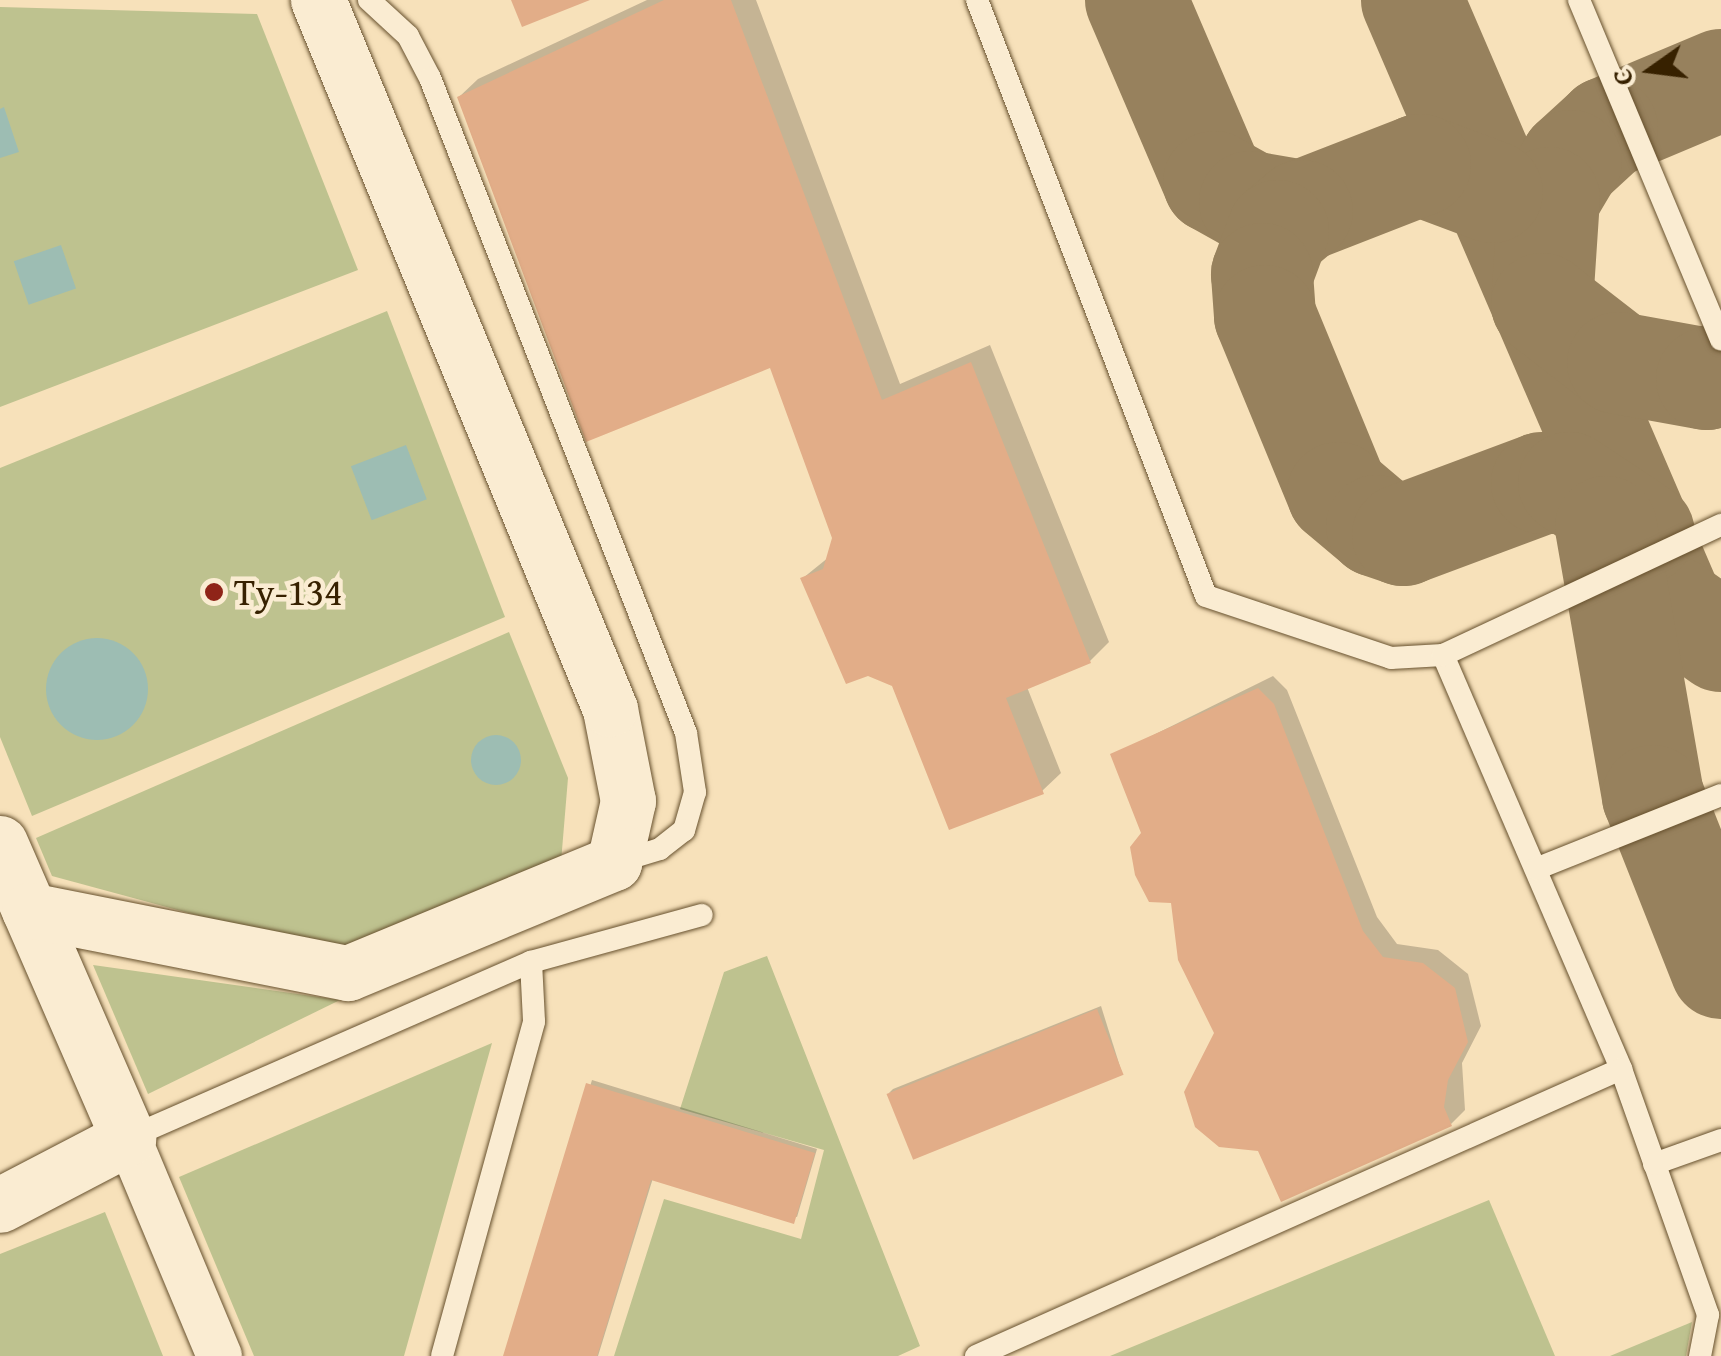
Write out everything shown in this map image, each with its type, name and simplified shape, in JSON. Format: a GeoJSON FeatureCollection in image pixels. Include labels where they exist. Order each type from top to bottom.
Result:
{"type":"FeatureCollection","features":[{"type":"Feature","properties":{"kind":"street"},"geometry":{"type":"LineString","coordinates":[[28,910],[348,973],[614,862],[628,801],[610,709],[318,0]]}},
{"type":"Feature","properties":{"kind":"street"},"geometry":{"type":"LineString","coordinates":[[0,843],[219,1356]]}},
{"type":"Feature","properties":{"kind":"street"},"geometry":{"type":"LineString","coordinates":[[0,1205],[128,1138]]}},
{"type":"Feature","properties":{"kind":"lane"},"geometry":{"type":"LineString","coordinates":[[369,0],[408,36],[430,78],[686,733],[695,792],[684,830],[660,849],[614,862]]}},
{"type":"Feature","properties":{"kind":"lane"},"geometry":{"type":"LineString","coordinates":[[977,0],[1206,596],[1391,658],[1444,655],[1721,525]]}},
{"type":"Feature","properties":{"kind":"lane"},"geometry":{"type":"LineString","coordinates":[[1579,0],[1721,340]]}},
{"type":"Feature","properties":{"kind":"lane"},"geometry":{"type":"LineString","coordinates":[[1444,655],[1621,1069],[1708,1314],[1700,1356]]}},
{"type":"Feature","properties":{"kind":"lane"},"geometry":{"type":"LineString","coordinates":[[1536,869],[1721,795]]}},
{"type":"Feature","properties":{"kind":"lane"},"geometry":{"type":"LineString","coordinates":[[128,1138],[531,962],[702,914]]}},
{"type":"Feature","properties":{"kind":"lane"},"geometry":{"type":"LineString","coordinates":[[442,1356],[534,1022],[531,962]]}},
{"type":"Feature","properties":{"kind":"lane"},"geometry":{"type":"LineString","coordinates":[[976,1356],[1621,1069]]}},
{"type":"Feature","properties":{"kind":"lane"},"geometry":{"type":"LineString","coordinates":[[1654,1164],[1721,1140]]}},
{"type":"Feature","properties":{"kind":"green space"},"geometry":{"type":"Polygon","coordinates":[[[0,7],[257,14],[358,270],[0,407],[0,7]]]}},
{"type":"Feature","properties":{"kind":"green space"},"geometry":{"type":"Polygon","coordinates":[[[387,311],[505,617],[32,816],[0,737],[0,468],[387,311]]]}},
{"type":"Feature","properties":{"kind":"green space"},"geometry":{"type":"Polygon","coordinates":[[[509,632],[568,778],[561,862],[333,952],[52,876],[36,838],[509,632]]]}},
{"type":"Feature","properties":{"kind":"green space"},"geometry":{"type":"Polygon","coordinates":[[[767,956],[920,1346],[898,1356],[614,1356],[664,1199],[801,1239],[824,1150],[680,1109],[724,972],[767,956]]]}},
{"type":"Feature","properties":{"kind":"green space"},"geometry":{"type":"Polygon","coordinates":[[[93,965],[340,1000],[148,1094],[93,965]]]}},
{"type":"Feature","properties":{"kind":"green space"},"geometry":{"type":"Polygon","coordinates":[[[492,1043],[404,1356],[254,1356],[179,1177],[492,1043]]]}},
{"type":"Feature","properties":{"kind":"green space"},"geometry":{"type":"Polygon","coordinates":[[[1489,1200],[1555,1356],[1110,1356],[1489,1200]]]}},
{"type":"Feature","properties":{"kind":"green space"},"geometry":{"type":"Polygon","coordinates":[[[105,1212],[163,1356],[0,1356],[0,1254],[105,1212]]]}},
{"type":"Feature","properties":{"kind":"green space"},"geometry":{"type":"Polygon","coordinates":[[[1692,1322],[1686,1356],[1610,1356],[1692,1322]]]}},
{"type":"Feature","properties":{"kind":"water"},"geometry":{"type":"Polygon","coordinates":[[[4,107],[19,152],[0,158],[0,109],[4,107]]]}},
{"type":"Feature","properties":{"kind":"water"},"geometry":{"type":"Polygon","coordinates":[[[61,245],[76,288],[29,305],[14,261],[61,245]]]}},
{"type":"Feature","properties":{"kind":"water"},"geometry":{"type":"Polygon","coordinates":[[[406,445],[427,499],[372,520],[351,466],[406,445]]]}},
{"type":"Feature","properties":{"kind":"water"},"geometry":{"type":"Polygon","coordinates":[[[97,638],[126,646],[140,660],[148,689],[140,718],[126,732],[97,740],[68,732],[54,718],[46,689],[54,660],[68,646],[97,638]]]}},
{"type":"Feature","properties":{"kind":"water"},"geometry":{"type":"Polygon","coordinates":[[[496,735],[513,743],[521,760],[513,777],[496,785],[479,777],[471,760],[479,743],[496,735]]]}},
{"type":"Feature","properties":{"kind":"building"},"geometry":{"type":"Polygon","coordinates":[[[511,0],[590,0],[522,27],[511,0]]]}},
{"type":"Feature","properties":{"kind":"building"},"geometry":{"type":"Polygon","coordinates":[[[664,0],[731,0],[882,400],[971,362],[1091,663],[1006,698],[1044,794],[949,830],[892,686],[868,676],[846,684],[800,578],[823,569],[832,538],[770,368],[586,442],[457,97],[664,0]]]}},
{"type":"Feature","properties":{"kind":"building"},"geometry":{"type":"Polygon","coordinates":[[[1258,688],[1274,704],[1363,931],[1383,957],[1423,963],[1455,988],[1468,1042],[1448,1080],[1444,1107],[1452,1126],[1281,1202],[1258,1151],[1219,1147],[1195,1127],[1184,1092],[1214,1033],[1178,960],[1171,903],[1149,902],[1135,875],[1130,847],[1141,833],[1110,754],[1258,688]]]}},
{"type":"Feature","properties":{"kind":"building"},"geometry":{"type":"Polygon","coordinates":[[[1097,1009],[1124,1075],[913,1160],[887,1094],[1097,1009]]]}},
{"type":"Feature","properties":{"kind":"building"},"geometry":{"type":"Polygon","coordinates":[[[586,1083],[815,1153],[794,1224],[651,1180],[597,1356],[503,1356],[586,1083]]]}},
{"type":"Feature","properties":{"kind":"taxiway"},"geometry":{"type":"LineString","coordinates":[[1136,0],[1214,182],[1250,202],[1302,211]]}},
{"type":"Feature","properties":{"kind":"taxiway"},"geometry":{"type":"LineString","coordinates":[[1412,0],[1673,607],[1721,641]]}},
{"type":"Feature","properties":{"kind":"taxiway"},"geometry":{"type":"LineString","coordinates":[[1721,80],[1607,128],[1571,161],[1549,198],[1542,304],[1618,363],[1707,379],[1721,373]]}},
{"type":"Feature","properties":{"kind":"taxiway"},"geometry":{"type":"LineString","coordinates":[[1492,192],[1420,165],[1302,211],[1278,231],[1262,274],[1265,316],[1338,493],[1377,526],[1403,535],[1542,483],[1569,483],[1644,533]]}},
{"type":"Feature","properties":{"kind":"taxiway"},"geometry":{"type":"LineString","coordinates":[[1606,527],[1653,796],[1721,968]]}},
{"type":"Feature","properties":{"kind":"place","name":"Ту-134"},"geometry":{"type":"Point","coordinates":[214,592]}}]}
